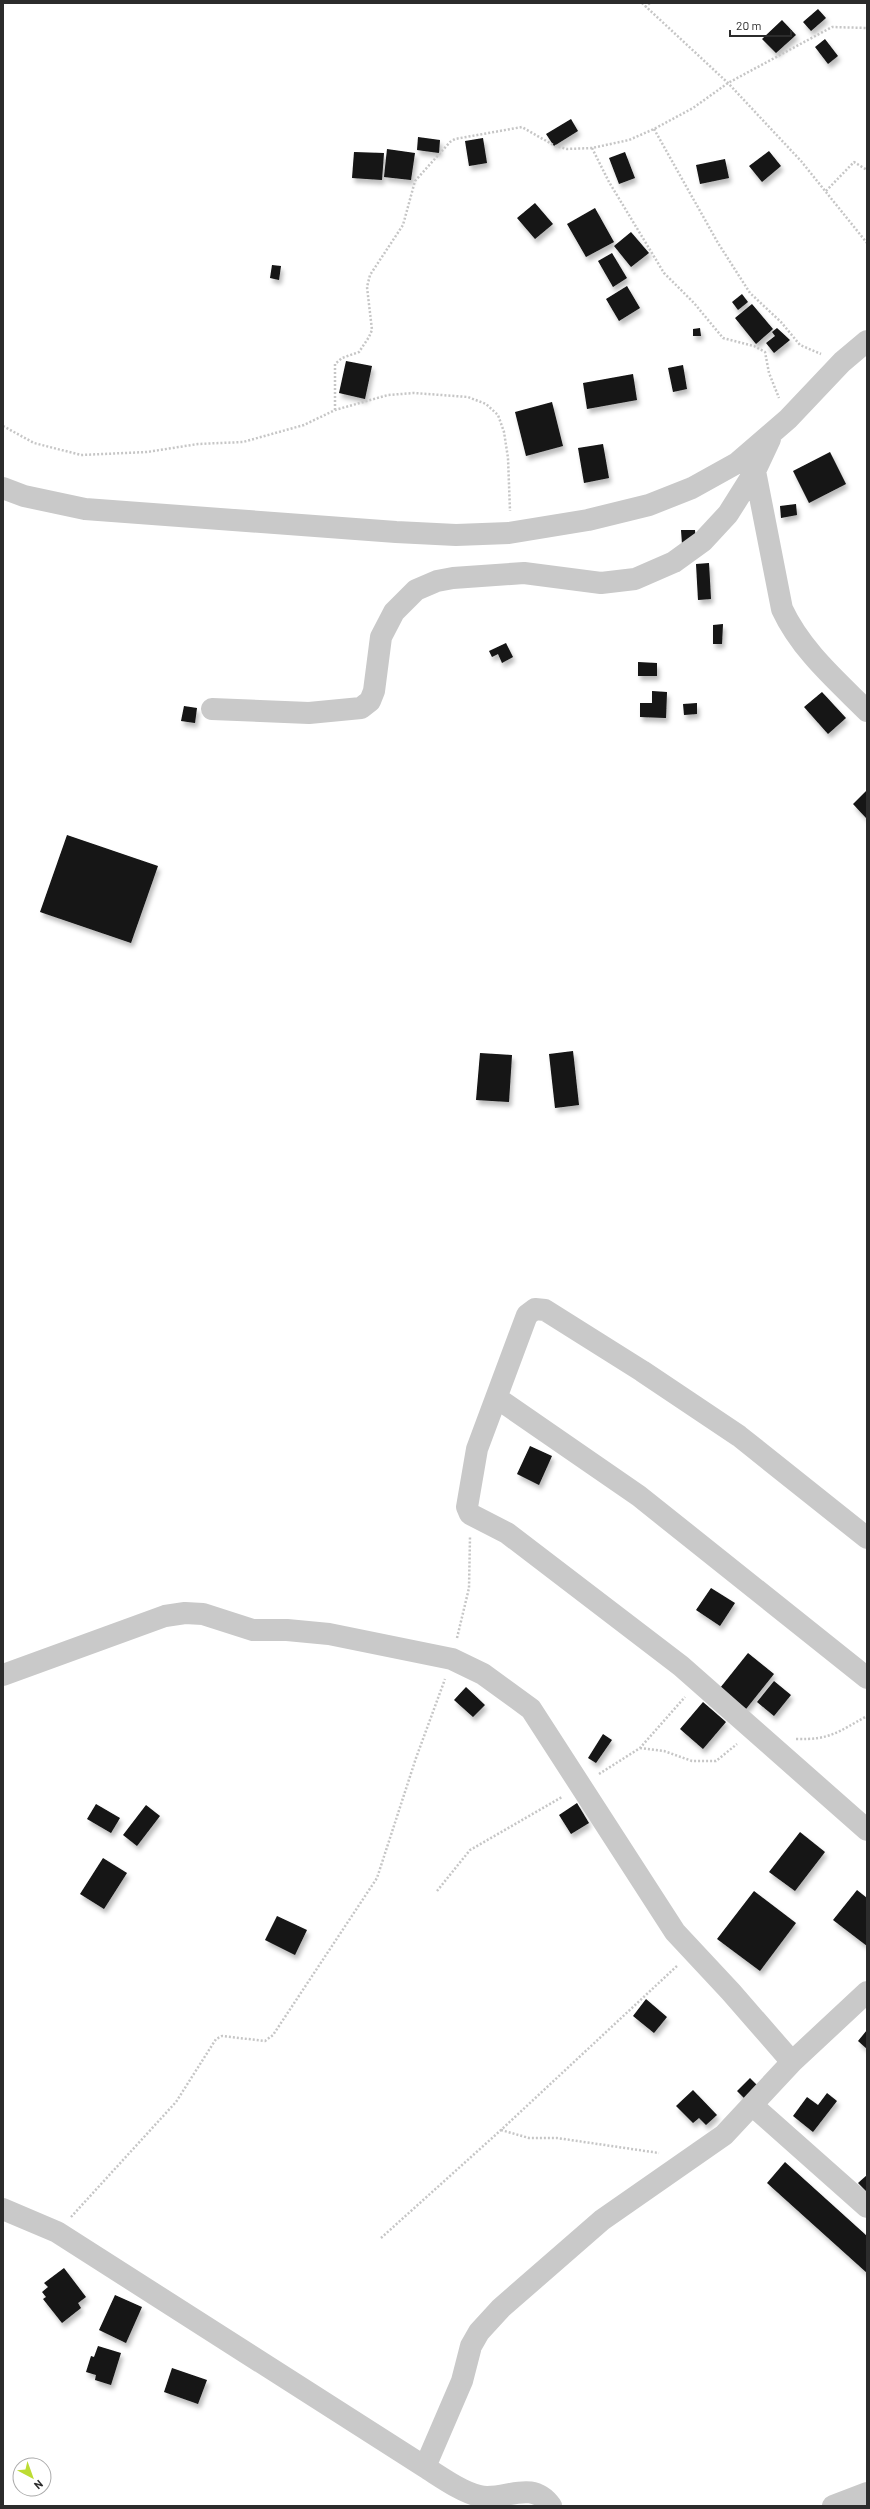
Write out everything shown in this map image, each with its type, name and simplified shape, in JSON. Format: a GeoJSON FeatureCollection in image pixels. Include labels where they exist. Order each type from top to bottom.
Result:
{"type":"FeatureCollection","features":[{"type":"Feature","properties":{"kind":"street"},"geometry":{"type":"LineString","coordinates":[[3,488],[24,496],[85,509],[396,532],[456,535],[509,534],[588,520],[649,505],[692,488],[737,463],[780,425],[842,362],[867,341]]}},
{"type":"Feature","properties":{"kind":"street"},"geometry":{"type":"LineString","coordinates":[[212,709],[309,713],[361,708],[370,701],[374,691],[381,637],[394,612],[416,590],[453,578],[524,573],[601,583],[635,579],[674,562],[703,541],[728,514],[755,471],[780,425]]}},
{"type":"Feature","properties":{"kind":"street"},"geometry":{"type":"LineString","coordinates":[[755,471],[782,610],[802,643],[867,711]]}},
{"type":"Feature","properties":{"kind":"street"},"geometry":{"type":"LineString","coordinates":[[867,1538],[739,1436],[636,1366],[545,1310],[535,1309],[527,1316],[477,1450],[467,1507],[470,1514],[506,1533],[699,1682],[867,1830]]}},
{"type":"Feature","properties":{"kind":"street"},"geometry":{"type":"LineString","coordinates":[[497,1398],[638,1496],[867,1678]]}},
{"type":"Feature","properties":{"kind":"street"},"geometry":{"type":"LineString","coordinates":[[3,1675],[164,1616],[185,1612],[221,1618],[253,1630],[287,1630],[329,1634],[452,1659],[483,1674],[531,1709],[675,1932],[792,2062]]}},
{"type":"Feature","properties":{"kind":"street"},"geometry":{"type":"LineString","coordinates":[[425,2467],[462,2381],[471,2346],[479,2332],[501,2308],[602,2220],[724,2135],[792,2062],[867,1992]]}},
{"type":"Feature","properties":{"kind":"street"},"geometry":{"type":"LineString","coordinates":[[752,2105],[867,2207]]}},
{"type":"Feature","properties":{"kind":"street"},"geometry":{"type":"LineString","coordinates":[[3,2210],[58,2232],[425,2467],[462,2488],[496,2501],[516,2491],[532,2492],[551,2506]]}},
{"type":"Feature","properties":{"kind":"street"},"geometry":{"type":"LineString","coordinates":[[833,2506],[867,2493]]}},
{"type":"Feature","properties":{"kind":"path"},"geometry":{"type":"LineString","coordinates":[[642,3],[728,83],[826,191],[867,243]]}},
{"type":"Feature","properties":{"kind":"path"},"geometry":{"type":"LineString","coordinates":[[645,7],[650,3]]}},
{"type":"Feature","properties":{"kind":"path"},"geometry":{"type":"LineString","coordinates":[[335,410],[335,364],[342,358],[359,352],[372,330],[367,287],[370,275],[403,225],[415,181],[450,142],[455,139],[493,130],[522,127],[555,146],[567,149],[592,148],[629,140],[654,129],[693,108],[728,83],[832,28],[867,28]]}},
{"type":"Feature","properties":{"kind":"path"},"geometry":{"type":"LineString","coordinates":[[654,129],[718,243],[750,293],[781,322],[800,345],[842,362]]}},
{"type":"Feature","properties":{"kind":"path"},"geometry":{"type":"LineString","coordinates":[[592,148],[609,182],[664,273],[694,303],[723,338],[754,346],[764,352],[780,425]]}},
{"type":"Feature","properties":{"kind":"path"},"geometry":{"type":"LineString","coordinates":[[826,191],[854,162],[867,170]]}},
{"type":"Feature","properties":{"kind":"path"},"geometry":{"type":"LineString","coordinates":[[3,426],[34,443],[64,452],[94,455],[161,451],[198,444],[243,442],[304,425],[335,410],[388,395],[414,393],[468,397],[486,404],[498,415],[504,432],[510,496],[509,534]]}},
{"type":"Feature","properties":{"kind":"path"},"geometry":{"type":"LineString","coordinates":[[58,2232],[176,2102],[216,2038],[222,2036],[265,2041],[273,2035],[377,1878],[416,1758],[452,1659],[469,1588],[470,1514]]}},
{"type":"Feature","properties":{"kind":"path"},"geometry":{"type":"LineString","coordinates":[[437,1891],[470,1850],[580,1786],[640,1748],[699,1682]]}},
{"type":"Feature","properties":{"kind":"path"},"geometry":{"type":"LineString","coordinates":[[640,1748],[664,1751],[692,1761],[716,1761],[744,1738],[749,1736],[818,1740],[830,1736],[867,1716]]}},
{"type":"Feature","properties":{"kind":"path"},"geometry":{"type":"LineString","coordinates":[[381,2238],[502,2130],[693,1951]]}},
{"type":"Feature","properties":{"kind":"path"},"geometry":{"type":"LineString","coordinates":[[502,2130],[528,2138],[557,2138],[689,2158]]}},
{"type":"Feature","properties":{"kind":"building"},"geometry":{"type":"Polygon","coordinates":[[[818,9],[826,18],[811,31],[803,22],[818,9]]]}},
{"type":"Feature","properties":{"kind":"building"},"geometry":{"type":"Polygon","coordinates":[[[782,20],[796,35],[776,53],[762,39],[782,20]]]}},
{"type":"Feature","properties":{"kind":"building"},"geometry":{"type":"Polygon","coordinates":[[[825,39],[838,56],[828,64],[815,47],[825,39]]]}},
{"type":"Feature","properties":{"kind":"building"},"geometry":{"type":"Polygon","coordinates":[[[571,119],[578,131],[554,146],[546,134],[571,119]]]}},
{"type":"Feature","properties":{"kind":"building"},"geometry":{"type":"Polygon","coordinates":[[[418,137],[440,140],[439,153],[417,150],[418,137]]]}},
{"type":"Feature","properties":{"kind":"building"},"geometry":{"type":"Polygon","coordinates":[[[483,138],[487,163],[469,166],[465,141],[483,138]]]}},
{"type":"Feature","properties":{"kind":"building"},"geometry":{"type":"Polygon","coordinates":[[[387,149],[415,153],[411,180],[384,177],[387,149]]]}},
{"type":"Feature","properties":{"kind":"building"},"geometry":{"type":"Polygon","coordinates":[[[769,151],[781,166],[762,182],[749,166],[769,151]]]}},
{"type":"Feature","properties":{"kind":"building"},"geometry":{"type":"Polygon","coordinates":[[[354,152],[384,153],[382,180],[352,178],[354,152]]]}},
{"type":"Feature","properties":{"kind":"building"},"geometry":{"type":"Polygon","coordinates":[[[625,152],[635,178],[619,184],[609,158],[625,152]]]}},
{"type":"Feature","properties":{"kind":"building"},"geometry":{"type":"Polygon","coordinates":[[[725,159],[729,178],[700,184],[696,165],[725,159]]]}},
{"type":"Feature","properties":{"kind":"building"},"geometry":{"type":"Polygon","coordinates":[[[535,203],[553,224],[535,239],[517,218],[535,203]]]}},
{"type":"Feature","properties":{"kind":"building"},"geometry":{"type":"Polygon","coordinates":[[[595,208],[614,242],[586,257],[567,224],[595,208]]]}},
{"type":"Feature","properties":{"kind":"building"},"geometry":{"type":"Polygon","coordinates":[[[631,232],[649,253],[631,267],[614,246],[631,232]]]}},
{"type":"Feature","properties":{"kind":"building"},"geometry":{"type":"Polygon","coordinates":[[[612,253],[627,278],[613,287],[598,261],[612,253]]]}},
{"type":"Feature","properties":{"kind":"building"},"geometry":{"type":"Polygon","coordinates":[[[272,265],[281,266],[279,280],[270,278],[272,265]]]}},
{"type":"Feature","properties":{"kind":"building"},"geometry":{"type":"Polygon","coordinates":[[[627,286],[640,308],[619,321],[606,299],[627,286]]]}},
{"type":"Feature","properties":{"kind":"building"},"geometry":{"type":"Polygon","coordinates":[[[742,294],[748,302],[738,310],[732,302],[742,294]]]}},
{"type":"Feature","properties":{"kind":"building"},"geometry":{"type":"Polygon","coordinates":[[[752,304],[773,329],[756,344],[735,318],[752,304]]]}},
{"type":"Feature","properties":{"kind":"building"},"geometry":{"type":"Polygon","coordinates":[[[700,328],[701,336],[693,336],[693,329],[700,328]]]}},
{"type":"Feature","properties":{"kind":"building"},"geometry":{"type":"Polygon","coordinates":[[[777,328],[790,340],[774,353],[766,343],[775,336],[772,332],[777,328]]]}},
{"type":"Feature","properties":{"kind":"building"},"geometry":{"type":"Polygon","coordinates":[[[346,361],[372,366],[365,399],[339,393],[346,361]]]}},
{"type":"Feature","properties":{"kind":"building"},"geometry":{"type":"Polygon","coordinates":[[[683,365],[687,389],[673,392],[668,368],[683,365]]]}},
{"type":"Feature","properties":{"kind":"building"},"geometry":{"type":"Polygon","coordinates":[[[633,374],[637,400],[587,409],[583,383],[633,374]]]}},
{"type":"Feature","properties":{"kind":"building"},"geometry":{"type":"Polygon","coordinates":[[[552,402],[563,446],[526,456],[515,412],[552,402]]]}},
{"type":"Feature","properties":{"kind":"building"},"geometry":{"type":"Polygon","coordinates":[[[603,444],[609,478],[584,483],[578,448],[603,444]]]}},
{"type":"Feature","properties":{"kind":"building"},"geometry":{"type":"Polygon","coordinates":[[[830,452],[846,484],[809,503],[793,471],[830,452]]]}},
{"type":"Feature","properties":{"kind":"building"},"geometry":{"type":"Polygon","coordinates":[[[796,504],[797,515],[781,518],[780,506],[796,504]]]}},
{"type":"Feature","properties":{"kind":"building"},"geometry":{"type":"Polygon","coordinates":[[[681,530],[695,530],[696,544],[682,544],[681,530]]]}},
{"type":"Feature","properties":{"kind":"building"},"geometry":{"type":"Polygon","coordinates":[[[709,563],[711,599],[698,600],[696,564],[709,563]]]}},
{"type":"Feature","properties":{"kind":"building"},"geometry":{"type":"Polygon","coordinates":[[[723,624],[722,644],[713,644],[713,625],[723,624]]]}},
{"type":"Feature","properties":{"kind":"building"},"geometry":{"type":"Polygon","coordinates":[[[506,643],[513,657],[502,663],[498,654],[492,657],[489,651],[506,643]]]}},
{"type":"Feature","properties":{"kind":"building"},"geometry":{"type":"Polygon","coordinates":[[[638,662],[657,663],[657,676],[638,676],[638,662]]]}},
{"type":"Feature","properties":{"kind":"building"},"geometry":{"type":"Polygon","coordinates":[[[652,691],[667,692],[666,718],[640,717],[640,703],[652,703],[652,691]]]}},
{"type":"Feature","properties":{"kind":"building"},"geometry":{"type":"Polygon","coordinates":[[[822,692],[846,718],[828,734],[804,707],[822,692]]]}},
{"type":"Feature","properties":{"kind":"building"},"geometry":{"type":"Polygon","coordinates":[[[697,703],[697,714],[684,715],[683,704],[697,703]]]}},
{"type":"Feature","properties":{"kind":"building"},"geometry":{"type":"Polygon","coordinates":[[[184,706],[197,708],[195,723],[181,721],[184,706]]]}},
{"type":"Feature","properties":{"kind":"building"},"geometry":{"type":"Polygon","coordinates":[[[867,790],[867,817],[866,818],[853,804],[867,790]]]}},
{"type":"Feature","properties":{"kind":"building"},"geometry":{"type":"Polygon","coordinates":[[[67,835],[158,866],[131,943],[40,912],[67,835]]]}},
{"type":"Feature","properties":{"kind":"building"},"geometry":{"type":"Polygon","coordinates":[[[573,1051],[579,1105],[555,1108],[549,1054],[573,1051]]]}},
{"type":"Feature","properties":{"kind":"building"},"geometry":{"type":"Polygon","coordinates":[[[480,1053],[512,1055],[509,1102],[476,1100],[480,1053]]]}},
{"type":"Feature","properties":{"kind":"building"},"geometry":{"type":"Polygon","coordinates":[[[530,1446],[552,1456],[539,1485],[517,1474],[530,1446]]]}},
{"type":"Feature","properties":{"kind":"building"},"geometry":{"type":"Polygon","coordinates":[[[711,1588],[735,1603],[720,1626],[696,1610],[711,1588]]]}},
{"type":"Feature","properties":{"kind":"building"},"geometry":{"type":"Polygon","coordinates":[[[748,1653],[774,1674],[746,1709],[720,1688],[748,1653]]]}},
{"type":"Feature","properties":{"kind":"building"},"geometry":{"type":"Polygon","coordinates":[[[774,1681],[791,1695],[774,1716],[757,1702],[774,1681]]]}},
{"type":"Feature","properties":{"kind":"building"},"geometry":{"type":"Polygon","coordinates":[[[466,1687],[485,1705],[473,1717],[454,1700],[466,1687]]]}},
{"type":"Feature","properties":{"kind":"building"},"geometry":{"type":"Polygon","coordinates":[[[703,1702],[726,1722],[703,1749],[680,1729],[703,1702]]]}},
{"type":"Feature","properties":{"kind":"building"},"geometry":{"type":"Polygon","coordinates":[[[603,1734],[612,1740],[596,1763],[588,1758],[603,1734]]]}},
{"type":"Feature","properties":{"kind":"building"},"geometry":{"type":"Polygon","coordinates":[[[577,1803],[589,1823],[571,1834],[559,1815],[577,1803]]]}},
{"type":"Feature","properties":{"kind":"building"},"geometry":{"type":"Polygon","coordinates":[[[96,1804],[120,1818],[111,1833],[87,1819],[96,1804]]]}},
{"type":"Feature","properties":{"kind":"building"},"geometry":{"type":"Polygon","coordinates":[[[146,1805],[160,1816],[137,1846],[123,1835],[146,1805]]]}},
{"type":"Feature","properties":{"kind":"building"},"geometry":{"type":"Polygon","coordinates":[[[800,1832],[825,1852],[795,1891],[769,1872],[800,1832]]]}},
{"type":"Feature","properties":{"kind":"building"},"geometry":{"type":"Polygon","coordinates":[[[103,1858],[127,1873],[104,1909],[80,1894],[103,1858]]]}},
{"type":"Feature","properties":{"kind":"building"},"geometry":{"type":"Polygon","coordinates":[[[857,1890],[867,1898],[867,1946],[833,1920],[857,1890]]]}},
{"type":"Feature","properties":{"kind":"building"},"geometry":{"type":"Polygon","coordinates":[[[754,1891],[796,1923],[760,1971],[717,1939],[754,1891]]]}},
{"type":"Feature","properties":{"kind":"building"},"geometry":{"type":"Polygon","coordinates":[[[277,1916],[307,1930],[295,1955],[265,1940],[277,1916]]]}},
{"type":"Feature","properties":{"kind":"building"},"geometry":{"type":"Polygon","coordinates":[[[646,1999],[667,2017],[654,2033],[633,2016],[646,1999]]]}},
{"type":"Feature","properties":{"kind":"building"},"geometry":{"type":"Polygon","coordinates":[[[867,2030],[867,2049],[858,2041],[867,2030]]]}},
{"type":"Feature","properties":{"kind":"building"},"geometry":{"type":"Polygon","coordinates":[[[750,2078],[761,2089],[748,2102],[737,2091],[750,2078]]]}},
{"type":"Feature","properties":{"kind":"building"},"geometry":{"type":"Polygon","coordinates":[[[693,2090],[717,2115],[706,2125],[699,2118],[693,2123],[676,2106],[693,2090]]]}},
{"type":"Feature","properties":{"kind":"building"},"geometry":{"type":"Polygon","coordinates":[[[827,2093],[837,2101],[813,2132],[793,2116],[807,2097],[818,2105],[827,2093]]]}},
{"type":"Feature","properties":{"kind":"building"},"geometry":{"type":"Polygon","coordinates":[[[785,2162],[867,2236],[867,2273],[767,2183],[785,2162]]]}},
{"type":"Feature","properties":{"kind":"building"},"geometry":{"type":"Polygon","coordinates":[[[867,2175],[867,2192],[858,2183],[867,2175]]]}},
{"type":"Feature","properties":{"kind":"building"},"geometry":{"type":"Polygon","coordinates":[[[64,2268],[86,2297],[78,2303],[81,2308],[62,2323],[43,2299],[46,2297],[42,2292],[48,2287],[44,2283],[64,2268]]]}},
{"type":"Feature","properties":{"kind":"building"},"geometry":{"type":"Polygon","coordinates":[[[115,2295],[142,2307],[126,2343],[99,2330],[115,2295]]]}},
{"type":"Feature","properties":{"kind":"building"},"geometry":{"type":"Polygon","coordinates":[[[98,2346],[121,2353],[111,2385],[95,2380],[96,2375],[86,2372],[91,2356],[94,2357],[98,2346]]]}},
{"type":"Feature","properties":{"kind":"building"},"geometry":{"type":"Polygon","coordinates":[[[172,2368],[207,2380],[198,2404],[164,2392],[172,2368]]]}}]}
